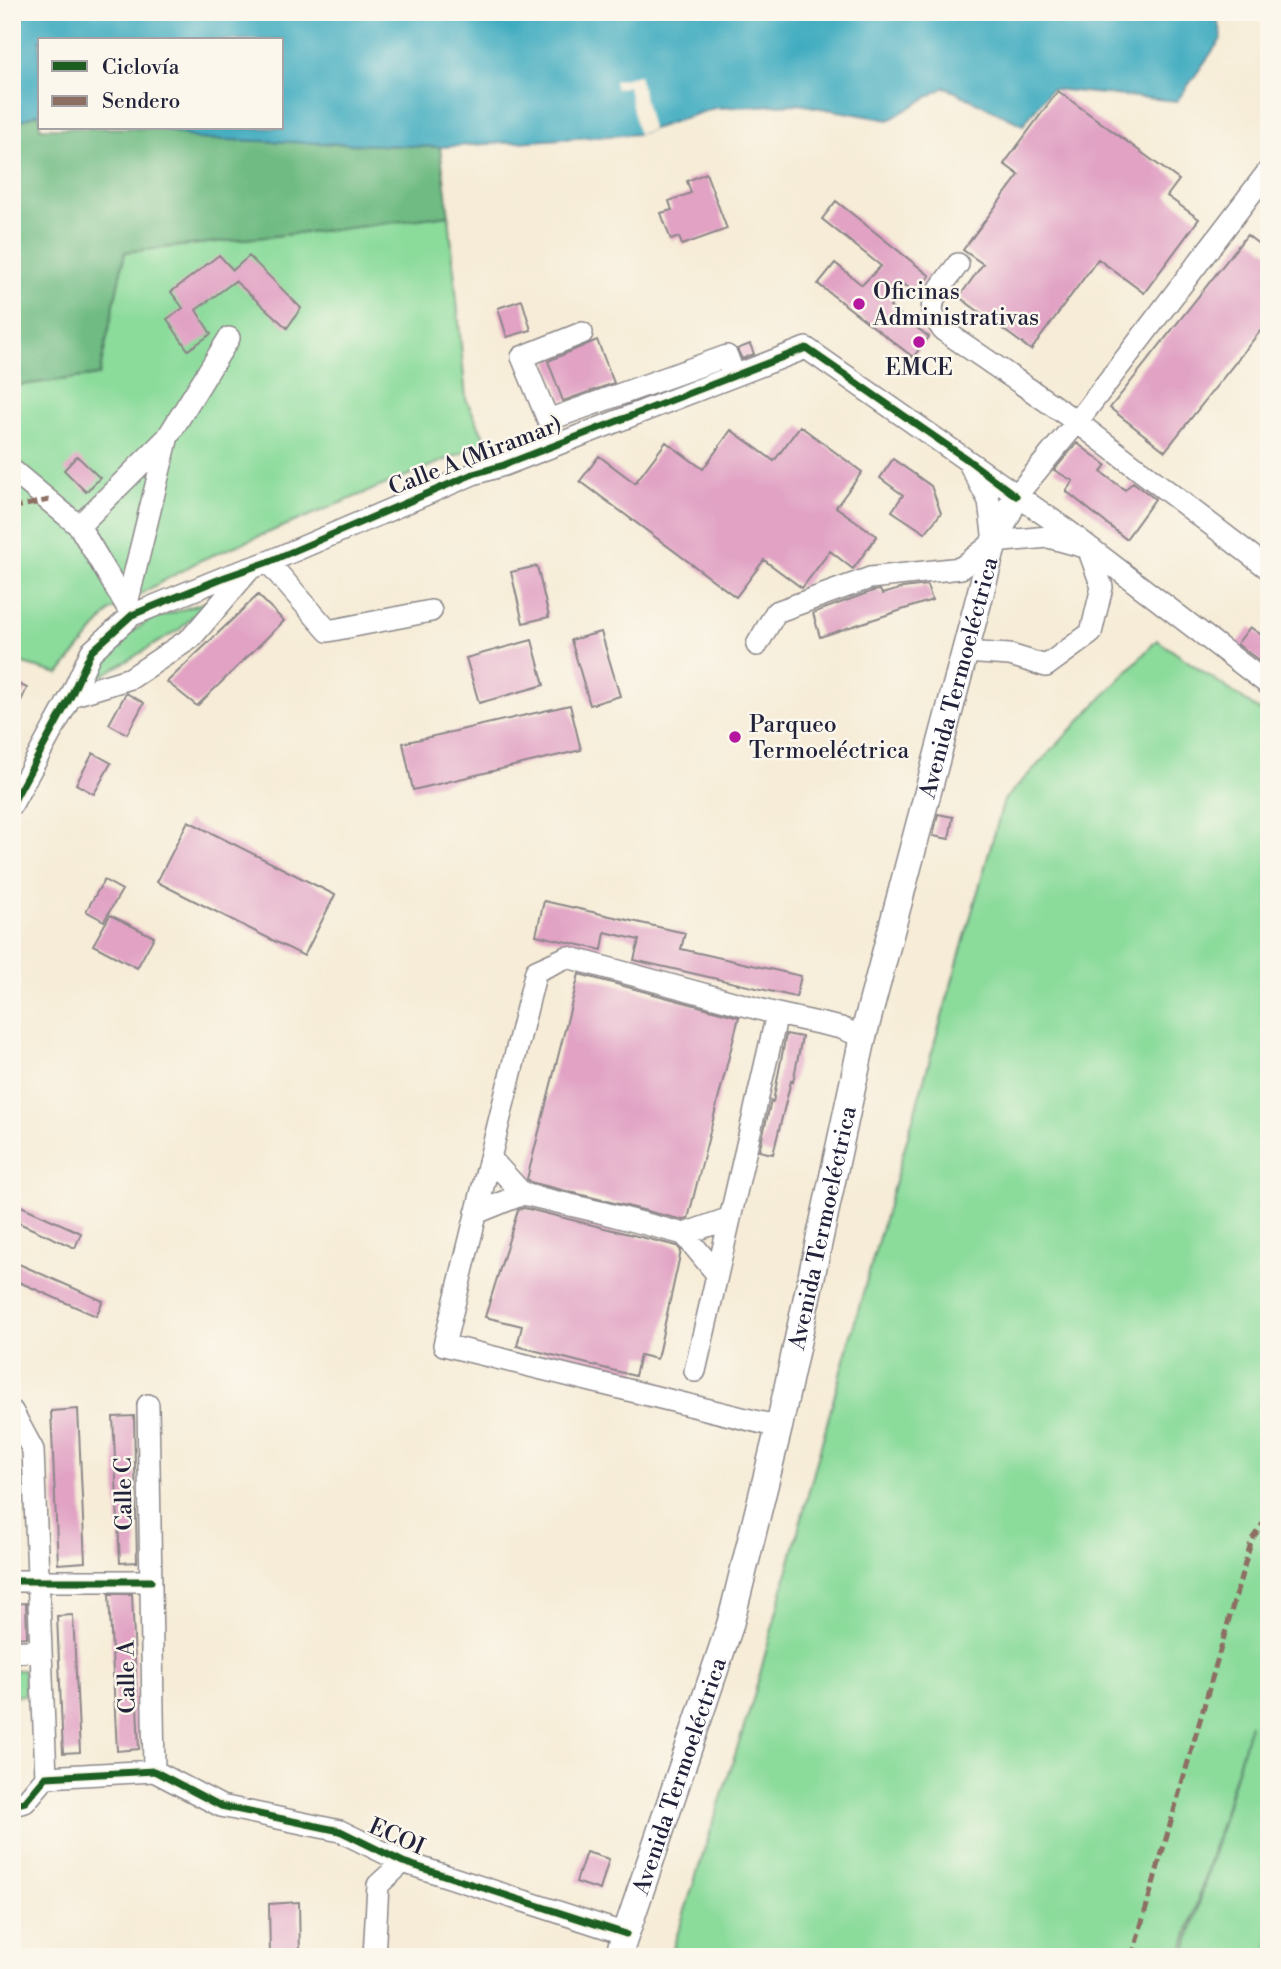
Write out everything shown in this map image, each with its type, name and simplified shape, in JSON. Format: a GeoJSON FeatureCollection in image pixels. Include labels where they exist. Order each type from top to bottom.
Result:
{"type":"FeatureCollection","features":[{"type":"Feature","properties":{"kind":"main road","name":"Avenida Termoeléctrica"},"geometry":{"type":"LineString","coordinates":[[622,1945],[730,1625],[779,1427],[863,1037],[994,542],[1016,496]]}},
{"type":"Feature","properties":{"kind":"street"},"geometry":{"type":"LineString","coordinates":[[1016,496],[1265,183]]}},
{"type":"Feature","properties":{"kind":"street"},"geometry":{"type":"LineString","coordinates":[[958,264],[936,295],[933,304],[933,316],[943,330],[1077,422],[1269,569]]}},
{"type":"Feature","properties":{"kind":"street"},"geometry":{"type":"LineString","coordinates":[[582,333],[522,357],[548,420],[727,356],[734,375]]}},
{"type":"Feature","properties":{"kind":"street"},"geometry":{"type":"LineString","coordinates":[[79,526],[167,438],[229,338]]}},
{"type":"Feature","properties":{"kind":"street","name":"Calle A (Miramar)"},"geometry":{"type":"LineString","coordinates":[[12,804],[71,696],[90,652],[129,609],[260,565],[473,474],[504,465],[806,348],[1068,531],[1269,685]]}},
{"type":"Feature","properties":{"kind":"street"},"geometry":{"type":"LineString","coordinates":[[129,609],[167,438]]}},
{"type":"Feature","properties":{"kind":"street"},"geometry":{"type":"LineString","coordinates":[[968,460],[989,501],[994,542]]}},
{"type":"Feature","properties":{"kind":"street"},"geometry":{"type":"LineString","coordinates":[[12,470],[79,526],[129,609]]}},
{"type":"Feature","properties":{"kind":"street"},"geometry":{"type":"LineString","coordinates":[[757,645],[776,612],[870,578],[961,568],[994,542],[1048,537],[1088,548],[1102,587],[1091,633],[1046,666],[1010,655],[964,652]]}},
{"type":"Feature","properties":{"kind":"street"},"geometry":{"type":"LineString","coordinates":[[71,696],[131,678],[191,638],[260,565],[328,631],[431,611]]}},
{"type":"Feature","properties":{"kind":"street"},"geometry":{"type":"LineString","coordinates":[[779,1427],[444,1345],[536,971],[567,957],[777,1014],[841,1028],[863,1037]]}},
{"type":"Feature","properties":{"kind":"street"},"geometry":{"type":"LineString","coordinates":[[695,1371],[777,1014]]}},
{"type":"Feature","properties":{"kind":"street"},"geometry":{"type":"LineString","coordinates":[[490,1158],[523,1194],[684,1234],[730,1218]]}},
{"type":"Feature","properties":{"kind":"street"},"geometry":{"type":"LineString","coordinates":[[477,1213],[523,1194]]}},
{"type":"Feature","properties":{"kind":"street"},"geometry":{"type":"LineString","coordinates":[[684,1234],[717,1274]]}},
{"type":"Feature","properties":{"kind":"street","name":"Calle C"},"geometry":{"type":"LineString","coordinates":[[148,1405],[151,1581]]}},
{"type":"Feature","properties":{"kind":"street"},"geometry":{"type":"LineString","coordinates":[[12,1410],[33,1450],[46,1777],[25,1802],[12,1805]]}},
{"type":"Feature","properties":{"kind":"street"},"geometry":{"type":"LineString","coordinates":[[12,1581],[151,1581]]}},
{"type":"Feature","properties":{"kind":"street","name":"Calle A"},"geometry":{"type":"LineString","coordinates":[[151,1581],[154,1772]]}},
{"type":"Feature","properties":{"kind":"street"},"geometry":{"type":"LineString","coordinates":[[12,1651],[41,1650]]}},
{"type":"Feature","properties":{"kind":"street"},"geometry":{"type":"LineString","coordinates":[[46,1777],[154,1772]]}},
{"type":"Feature","properties":{"kind":"street","name":"ECOI"},"geometry":{"type":"LineString","coordinates":[[154,1772],[221,1806],[340,1831],[403,1862],[622,1945]]}},
{"type":"Feature","properties":{"kind":"street"},"geometry":{"type":"LineString","coordinates":[[374,1957],[378,1885],[403,1862]]}},
{"type":"Feature","properties":{"kind":"green space"},"geometry":{"type":"Polygon","coordinates":[[[38,114],[38,130],[169,130],[198,139],[440,147],[449,215],[125,252],[99,375],[12,386],[12,124],[38,114]]]}},
{"type":"Feature","properties":{"kind":"green space"},"geometry":{"type":"Polygon","coordinates":[[[449,215],[466,399],[487,443],[201,560],[110,611],[59,674],[12,661],[12,386],[99,375],[125,252],[449,215]]]}},
{"type":"Feature","properties":{"kind":"green space"},"geometry":{"type":"Polygon","coordinates":[[[209,601],[180,629],[87,685],[119,640],[150,620],[209,601]]]}},
{"type":"Feature","properties":{"kind":"green space"},"geometry":{"type":"Polygon","coordinates":[[[1157,640],[1269,717],[1269,1957],[1184,1957],[1250,1724],[1181,1957],[670,1957],[754,1696],[845,1356],[1004,800],[1157,640]]]}},
{"type":"Feature","properties":{"kind":"green space"},"geometry":{"type":"Polygon","coordinates":[[[12,1670],[24,1670],[25,1695],[12,1696],[12,1670]]]}},
{"type":"Feature","properties":{"kind":"water"},"geometry":{"type":"Polygon","coordinates":[[[12,12],[1214,12],[1221,39],[1177,101],[1051,89],[1023,125],[945,87],[889,120],[798,104],[714,108],[638,134],[440,147],[198,139],[169,130],[284,130],[284,38],[38,38],[38,114],[12,124],[12,12]]]}},
{"type":"Feature","properties":{"kind":"pier"},"geometry":{"type":"Polygon","coordinates":[[[639,75],[652,130],[638,134],[628,86],[616,89],[614,81],[639,75]]]}},
{"type":"Feature","properties":{"kind":"building"},"geometry":{"type":"Polygon","coordinates":[[[1058,91],[1179,180],[1167,196],[1199,219],[1144,293],[1098,259],[1031,350],[959,297],[983,264],[963,250],[1019,175],[1004,164],[1058,91]]]}},
{"type":"Feature","properties":{"kind":"building"},"geometry":{"type":"Polygon","coordinates":[[[706,173],[727,229],[682,245],[679,237],[671,240],[661,213],[672,210],[669,201],[691,193],[687,181],[706,173]]]}},
{"type":"Feature","properties":{"kind":"building"},"geometry":{"type":"Polygon","coordinates":[[[836,201],[930,276],[916,294],[904,284],[890,307],[929,337],[913,357],[818,284],[835,263],[862,285],[881,266],[822,219],[836,201]]]}},
{"type":"Feature","properties":{"kind":"building"},"geometry":{"type":"Polygon","coordinates":[[[1247,235],[1269,252],[1269,320],[1165,451],[1110,408],[1247,235]]]}},
{"type":"Feature","properties":{"kind":"building"},"geometry":{"type":"Polygon","coordinates":[[[219,255],[233,270],[249,256],[301,308],[287,328],[235,281],[196,310],[211,334],[188,350],[167,319],[183,308],[171,292],[219,255]]]}},
{"type":"Feature","properties":{"kind":"building"},"geometry":{"type":"Polygon","coordinates":[[[522,300],[531,330],[507,337],[498,308],[522,300]]]}},
{"type":"Feature","properties":{"kind":"building"},"geometry":{"type":"Polygon","coordinates":[[[597,340],[614,383],[563,401],[548,361],[597,340]]]}},
{"type":"Feature","properties":{"kind":"building"},"geometry":{"type":"Polygon","coordinates":[[[750,344],[754,354],[742,359],[737,349],[750,344]]]}},
{"type":"Feature","properties":{"kind":"building"},"geometry":{"type":"Polygon","coordinates":[[[800,426],[862,472],[836,507],[877,536],[853,569],[830,551],[802,588],[764,560],[736,597],[580,481],[599,456],[635,483],[666,442],[703,469],[731,430],[774,461],[800,426]]]}},
{"type":"Feature","properties":{"kind":"building"},"geometry":{"type":"Polygon","coordinates":[[[1077,443],[1106,465],[1101,472],[1125,490],[1133,482],[1155,499],[1126,539],[1066,491],[1073,481],[1054,470],[1077,443]]]}},
{"type":"Feature","properties":{"kind":"building"},"geometry":{"type":"Polygon","coordinates":[[[77,456],[100,478],[86,492],[64,470],[77,456]]]}},
{"type":"Feature","properties":{"kind":"building"},"geometry":{"type":"Polygon","coordinates":[[[893,459],[931,486],[941,513],[925,533],[892,511],[903,495],[880,478],[893,459]]]}},
{"type":"Feature","properties":{"kind":"building"},"geometry":{"type":"Polygon","coordinates":[[[537,566],[549,617],[523,623],[511,572],[537,566]]]}},
{"type":"Feature","properties":{"kind":"building"},"geometry":{"type":"Polygon","coordinates":[[[927,585],[932,600],[820,637],[813,613],[873,591],[880,590],[882,594],[927,585]]]}},
{"type":"Feature","properties":{"kind":"building"},"geometry":{"type":"Polygon","coordinates":[[[258,595],[284,621],[197,706],[167,682],[258,595]]]}},
{"type":"Feature","properties":{"kind":"building"},"geometry":{"type":"Polygon","coordinates":[[[1250,627],[1269,640],[1269,668],[1237,644],[1250,627]]]}},
{"type":"Feature","properties":{"kind":"building"},"geometry":{"type":"Polygon","coordinates":[[[601,632],[620,696],[590,705],[571,640],[601,632]]]}},
{"type":"Feature","properties":{"kind":"building"},"geometry":{"type":"Polygon","coordinates":[[[532,640],[544,685],[479,703],[466,658],[532,640]]]}},
{"type":"Feature","properties":{"kind":"building"},"geometry":{"type":"Polygon","coordinates":[[[12,681],[27,688],[12,720],[12,681]]]}},
{"type":"Feature","properties":{"kind":"building"},"geometry":{"type":"Polygon","coordinates":[[[126,693],[144,703],[127,734],[109,724],[126,693]]]}},
{"type":"Feature","properties":{"kind":"building"},"geometry":{"type":"Polygon","coordinates":[[[570,705],[581,750],[413,790],[403,743],[570,705]]]}},
{"type":"Feature","properties":{"kind":"building"},"geometry":{"type":"Polygon","coordinates":[[[93,753],[111,763],[94,794],[76,784],[93,753]]]}},
{"type":"Feature","properties":{"kind":"building"},"geometry":{"type":"Polygon","coordinates":[[[938,814],[953,817],[949,839],[933,836],[938,814]]]}},
{"type":"Feature","properties":{"kind":"building"},"geometry":{"type":"Polygon","coordinates":[[[188,821],[335,895],[304,956],[157,882],[188,821]]]}},
{"type":"Feature","properties":{"kind":"building"},"geometry":{"type":"Polygon","coordinates":[[[104,880],[122,890],[104,921],[86,911],[104,880]]]}},
{"type":"Feature","properties":{"kind":"building"},"geometry":{"type":"Polygon","coordinates":[[[544,901],[685,933],[681,949],[801,976],[796,997],[634,960],[639,940],[605,932],[602,950],[536,935],[544,901]]]}},
{"type":"Feature","properties":{"kind":"building"},"geometry":{"type":"Polygon","coordinates":[[[110,915],[154,937],[137,968],[93,945],[110,915]]]}},
{"type":"Feature","properties":{"kind":"building"},"geometry":{"type":"Polygon","coordinates":[[[579,974],[739,1017],[688,1219],[683,1220],[530,1182],[527,1179],[579,974]]]}},
{"type":"Feature","properties":{"kind":"building"},"geometry":{"type":"Polygon","coordinates":[[[786,1034],[802,1037],[773,1154],[759,1151],[771,1101],[773,1102],[786,1034]]]}},
{"type":"Feature","properties":{"kind":"building"},"geometry":{"type":"Polygon","coordinates":[[[12,1202],[81,1233],[75,1248],[12,1220],[12,1202]]]}},
{"type":"Feature","properties":{"kind":"building"},"geometry":{"type":"Polygon","coordinates":[[[524,1208],[677,1246],[681,1251],[657,1359],[640,1355],[635,1376],[517,1346],[522,1326],[485,1317],[518,1210],[524,1208]]]}},
{"type":"Feature","properties":{"kind":"building"},"geometry":{"type":"Polygon","coordinates":[[[12,1261],[103,1301],[96,1316],[12,1279],[12,1261]]]}},
{"type":"Feature","properties":{"kind":"building"},"geometry":{"type":"Polygon","coordinates":[[[78,1409],[85,1562],[58,1564],[51,1411],[78,1409]]]}},
{"type":"Feature","properties":{"kind":"building"},"geometry":{"type":"Polygon","coordinates":[[[134,1416],[137,1562],[120,1563],[113,1417],[134,1416]]]}},
{"type":"Feature","properties":{"kind":"building"},"geometry":{"type":"Polygon","coordinates":[[[109,1594],[132,1594],[139,1749],[117,1751],[109,1594]]]}},
{"type":"Feature","properties":{"kind":"building"},"geometry":{"type":"Polygon","coordinates":[[[26,1603],[27,1637],[12,1638],[12,1604],[26,1603]]]}},
{"type":"Feature","properties":{"kind":"building"},"geometry":{"type":"Polygon","coordinates":[[[73,1615],[80,1752],[63,1753],[57,1616],[73,1615]]]}},
{"type":"Feature","properties":{"kind":"building"},"geometry":{"type":"Polygon","coordinates":[[[586,1852],[609,1859],[600,1890],[576,1882],[586,1852]]]}},
{"type":"Feature","properties":{"kind":"building"},"geometry":{"type":"Polygon","coordinates":[[[299,1902],[300,1957],[270,1957],[269,1904],[299,1902]]]}},
{"type":"Feature","properties":{"kind":"marked path"},"geometry":{"type":"LineString","coordinates":[[12,508],[49,500]]}},
{"type":"Feature","properties":{"kind":"marked path"},"geometry":{"type":"LineString","coordinates":[[1132,1957],[1252,1539],[1269,1515]]}},
{"type":"Feature","properties":{"kind":"cycle path"},"geometry":{"type":"LineString","coordinates":[[12,804],[71,696],[91,652],[132,615],[268,562],[473,474],[504,465],[806,348],[1016,496]]}},
{"type":"Feature","properties":{"kind":"cycle path"},"geometry":{"type":"LineString","coordinates":[[12,1581],[151,1581]]}},
{"type":"Feature","properties":{"kind":"cycle path"},"geometry":{"type":"LineString","coordinates":[[12,1805],[25,1802],[46,1777],[154,1771],[221,1806],[340,1831],[403,1862],[626,1934]]}},
{"type":"Feature","properties":{"kind":"place","name":"Oficinas Administrativas"},"geometry":{"type":"Point","coordinates":[859,304]}},
{"type":"Feature","properties":{"kind":"place","name":"EMCE"},"geometry":{"type":"Point","coordinates":[919,342]}},
{"type":"Feature","properties":{"kind":"place","name":"Parqueo Termoeléctrica"},"geometry":{"type":"Point","coordinates":[735,737]}}]}
